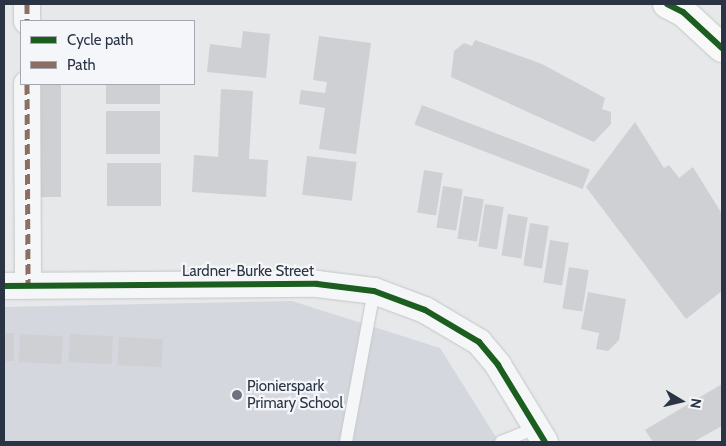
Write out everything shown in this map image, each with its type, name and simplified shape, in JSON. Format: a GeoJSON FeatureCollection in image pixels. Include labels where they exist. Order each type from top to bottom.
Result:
{"type":"FeatureCollection","features":[{"type":"Feature","properties":{"kind":"street"},"geometry":{"type":"LineString","coordinates":[[27,4],[27,20]]}},
{"type":"Feature","properties":{"kind":"street"},"geometry":{"type":"LineString","coordinates":[[667,4],[683,12],[722,48]]}},
{"type":"Feature","properties":{"kind":"street"},"geometry":{"type":"LineString","coordinates":[[16,286],[27,85]]}},
{"type":"Feature","properties":{"kind":"street","name":"Lardner-Burke Street"},"geometry":{"type":"LineString","coordinates":[[16,286],[317,284],[374,291],[425,310],[479,342],[498,365],[540,435]]}},
{"type":"Feature","properties":{"kind":"lane"},"geometry":{"type":"LineString","coordinates":[[346,442],[374,291]]}},
{"type":"Feature","properties":{"kind":"lane"},"geometry":{"type":"LineString","coordinates":[[500,442],[540,435]]}},
{"type":"Feature","properties":{"kind":"shaded area","name":"Pionierspark Primary School"},"geometry":{"type":"Polygon","coordinates":[[[292,301],[440,348],[499,442],[4,442],[4,307],[292,301]]]}},
{"type":"Feature","properties":{"kind":"building"},"geometry":{"type":"Polygon","coordinates":[[[243,31],[270,34],[266,78],[207,72],[210,44],[241,48],[243,31]]]}},
{"type":"Feature","properties":{"kind":"building"},"geometry":{"type":"Polygon","coordinates":[[[319,36],[371,43],[356,154],[319,149],[325,108],[299,104],[301,90],[325,93],[327,82],[313,80],[319,36]]]}},
{"type":"Feature","properties":{"kind":"building"},"geometry":{"type":"Polygon","coordinates":[[[475,40],[542,64],[605,98],[602,109],[611,112],[611,124],[594,142],[451,77],[454,51],[464,43],[472,46],[475,40]]]}},
{"type":"Feature","properties":{"kind":"building"},"geometry":{"type":"Polygon","coordinates":[[[41,85],[61,85],[61,197],[41,197],[41,85]]]}},
{"type":"Feature","properties":{"kind":"building"},"geometry":{"type":"Polygon","coordinates":[[[106,85],[160,85],[160,104],[106,104],[106,85]]]}},
{"type":"Feature","properties":{"kind":"building"},"geometry":{"type":"Polygon","coordinates":[[[221,89],[253,91],[249,159],[268,160],[266,197],[192,192],[194,155],[218,157],[221,89]]]}},
{"type":"Feature","properties":{"kind":"building"},"geometry":{"type":"Polygon","coordinates":[[[422,105],[590,170],[583,189],[414,125],[422,105]]]}},
{"type":"Feature","properties":{"kind":"building"},"geometry":{"type":"Polygon","coordinates":[[[106,111],[160,111],[160,154],[106,154],[106,111]]]}},
{"type":"Feature","properties":{"kind":"building"},"geometry":{"type":"Polygon","coordinates":[[[635,122],[664,168],[669,165],[679,178],[693,167],[722,214],[722,291],[686,319],[586,187],[635,122]]]}},
{"type":"Feature","properties":{"kind":"building"},"geometry":{"type":"Polygon","coordinates":[[[307,156],[357,162],[352,201],[302,195],[307,156]]]}},
{"type":"Feature","properties":{"kind":"building"},"geometry":{"type":"Polygon","coordinates":[[[107,163],[161,163],[161,206],[107,206],[107,163]]]}},
{"type":"Feature","properties":{"kind":"building"},"geometry":{"type":"Polygon","coordinates":[[[424,170],[443,173],[436,215],[417,212],[424,170]]]}},
{"type":"Feature","properties":{"kind":"building"},"geometry":{"type":"Polygon","coordinates":[[[443,186],[463,189],[456,231],[436,227],[443,186]]]}},
{"type":"Feature","properties":{"kind":"building"},"geometry":{"type":"Polygon","coordinates":[[[464,196],[484,199],[477,242],[457,238],[464,196]]]}},
{"type":"Feature","properties":{"kind":"building"},"geometry":{"type":"Polygon","coordinates":[[[485,204],[504,207],[497,249],[478,246],[485,204]]]}},
{"type":"Feature","properties":{"kind":"building"},"geometry":{"type":"Polygon","coordinates":[[[508,214],[528,217],[521,259],[501,255],[508,214]]]}},
{"type":"Feature","properties":{"kind":"building"},"geometry":{"type":"Polygon","coordinates":[[[530,223],[549,226],[542,268],[523,265],[530,223]]]}},
{"type":"Feature","properties":{"kind":"building"},"geometry":{"type":"Polygon","coordinates":[[[550,240],[569,243],[562,285],[543,282],[550,240]]]}},
{"type":"Feature","properties":{"kind":"building"},"geometry":{"type":"Polygon","coordinates":[[[569,267],[589,270],[582,312],[562,308],[569,267]]]}},
{"type":"Feature","properties":{"kind":"building"},"geometry":{"type":"Polygon","coordinates":[[[588,292],[626,299],[619,340],[608,351],[596,349],[599,333],[581,329],[588,292]]]}},
{"type":"Feature","properties":{"kind":"building"},"geometry":{"type":"Polygon","coordinates":[[[4,333],[14,333],[14,361],[4,361],[4,333]]]}},
{"type":"Feature","properties":{"kind":"building"},"geometry":{"type":"Polygon","coordinates":[[[20,334],[63,336],[61,364],[19,362],[20,334]]]}},
{"type":"Feature","properties":{"kind":"building"},"geometry":{"type":"Polygon","coordinates":[[[70,334],[113,336],[111,364],[69,362],[70,334]]]}},
{"type":"Feature","properties":{"kind":"building"},"geometry":{"type":"Polygon","coordinates":[[[119,337],[163,339],[161,367],[118,365],[119,337]]]}},
{"type":"Feature","properties":{"kind":"building"},"geometry":{"type":"Polygon","coordinates":[[[722,384],[722,426],[693,442],[653,442],[645,430],[722,384]]]}},
{"type":"Feature","properties":{"kind":"marked path"},"geometry":{"type":"LineString","coordinates":[[27,4],[27,20]]}},
{"type":"Feature","properties":{"kind":"marked path"},"geometry":{"type":"LineString","coordinates":[[27,85],[28,285]]}},
{"type":"Feature","properties":{"kind":"cycle path"},"geometry":{"type":"LineString","coordinates":[[667,4],[683,12],[722,48]]}},
{"type":"Feature","properties":{"kind":"cycle path"},"geometry":{"type":"LineString","coordinates":[[4,286],[317,284],[374,291],[425,310],[479,342],[498,365],[545,442]]}},
{"type":"Feature","properties":{"kind":"place","name":"Pionierspark Primary School"},"geometry":{"type":"Point","coordinates":[237,395]}}]}
